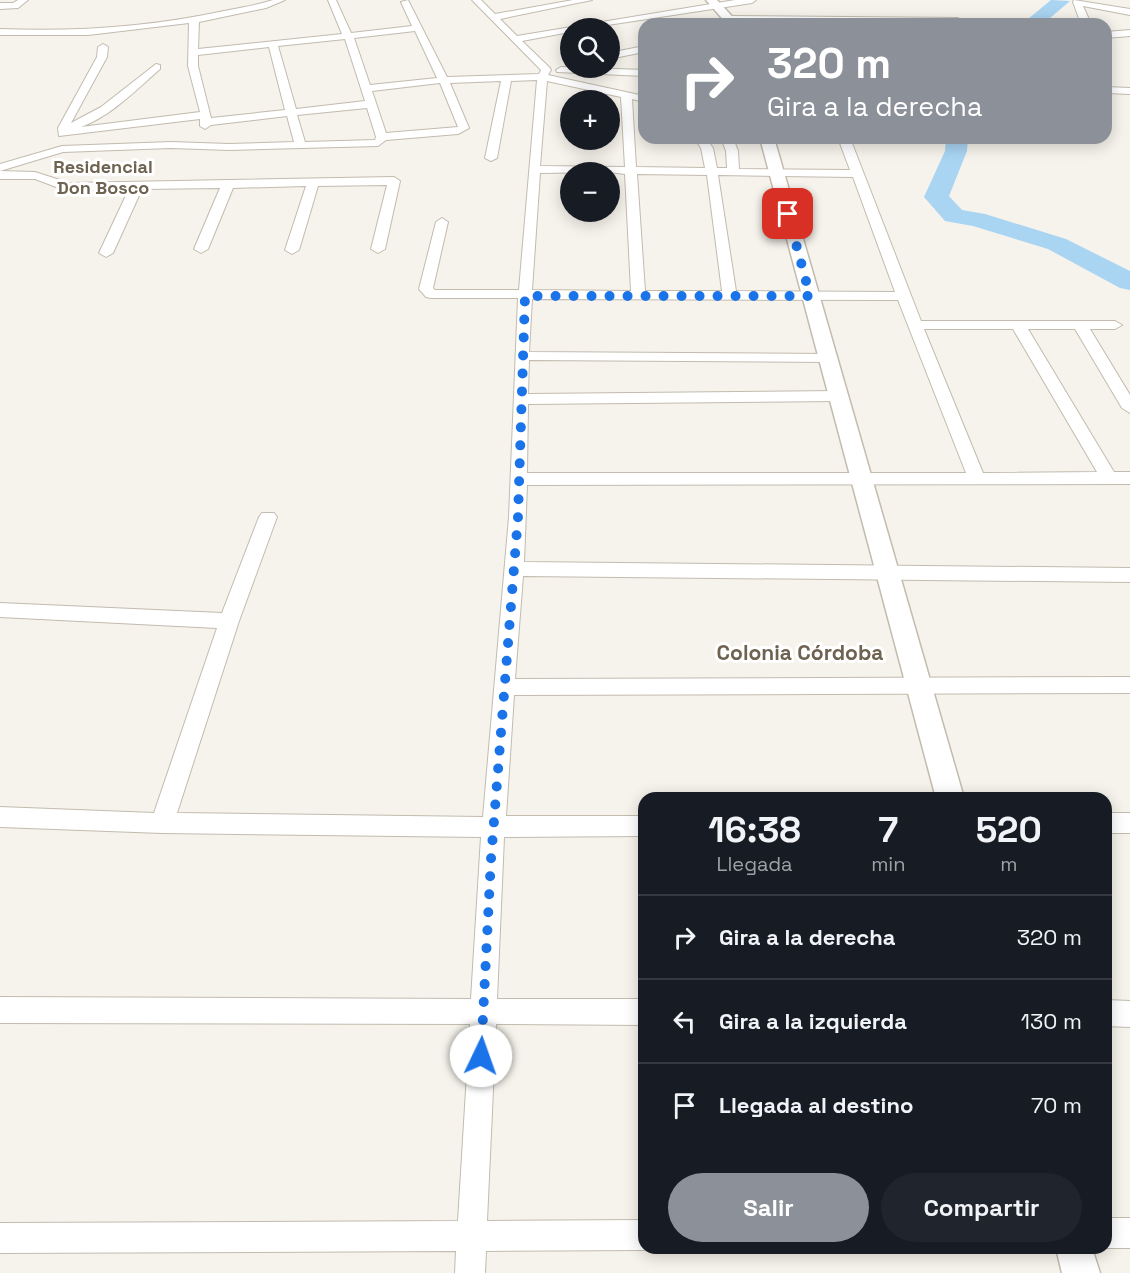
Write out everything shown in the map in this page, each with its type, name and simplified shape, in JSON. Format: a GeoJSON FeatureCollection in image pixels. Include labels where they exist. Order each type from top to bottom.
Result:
{"type":"FeatureCollection","features":[{"type":"Feature","properties":{"kind":"street"},"geometry":{"type":"LineString","coordinates":[[0,6],[15,6],[24,0]]}},
{"type":"Feature","properties":{"kind":"street"},"geometry":{"type":"LineString","coordinates":[[178,12],[251,0]]}},
{"type":"Feature","properties":{"kind":"street"},"geometry":{"type":"LineString","coordinates":[[3,32],[82,33],[194,21],[281,0]]}},
{"type":"Feature","properties":{"kind":"street"},"geometry":{"type":"LineString","coordinates":[[333,0],[367,88],[382,137]]}},
{"type":"Feature","properties":{"kind":"street"},"geometry":{"type":"LineString","coordinates":[[476,0],[516,39],[544,74],[638,97]]}},
{"type":"Feature","properties":{"kind":"street"},"geometry":{"type":"LineString","coordinates":[[494,17],[588,0]]}},
{"type":"Feature","properties":{"kind":"street"},"geometry":{"type":"LineString","coordinates":[[620,20],[714,2],[752,0]]}},
{"type":"Feature","properties":{"kind":"street"},"geometry":{"type":"LineString","coordinates":[[1076,1],[1130,12]]}},
{"type":"Feature","properties":{"kind":"street"},"geometry":{"type":"LineString","coordinates":[[1076,1],[1083,18]]}},
{"type":"Feature","properties":{"kind":"street"},"geometry":{"type":"LineString","coordinates":[[382,137],[463,130],[464,128],[444,80],[405,2]]}},
{"type":"Feature","properties":{"kind":"street"},"geometry":{"type":"LineString","coordinates":[[714,2],[728,18]]}},
{"type":"Feature","properties":{"kind":"street"},"geometry":{"type":"LineString","coordinates":[[3,32],[143,17]]}},
{"type":"Feature","properties":{"kind":"street"},"geometry":{"type":"LineString","coordinates":[[194,21],[193,66],[206,119],[199,146]]}},
{"type":"Feature","properties":{"kind":"street"},"geometry":{"type":"LineString","coordinates":[[192,53],[418,28]]}},
{"type":"Feature","properties":{"kind":"street"},"geometry":{"type":"LineString","coordinates":[[516,39],[560,31]]}},
{"type":"Feature","properties":{"kind":"street"},"geometry":{"type":"LineString","coordinates":[[1112,34],[1130,33]]}},
{"type":"Feature","properties":{"kind":"street"},"geometry":{"type":"LineString","coordinates":[[273,44],[300,145]]}},
{"type":"Feature","properties":{"kind":"street"},"geometry":{"type":"LineString","coordinates":[[62,149],[63,130],[102,57],[103,47]]}},
{"type":"Feature","properties":{"kind":"street"},"geometry":{"type":"LineString","coordinates":[[620,54],[638,50]]}},
{"type":"Feature","properties":{"kind":"street"},"geometry":{"type":"LineString","coordinates":[[63,130],[80,124],[120,97],[156,67]]}},
{"type":"Feature","properties":{"kind":"street"},"geometry":{"type":"LineString","coordinates":[[544,74],[560,68]]}},
{"type":"Feature","properties":{"kind":"street"},"geometry":{"type":"LineString","coordinates":[[367,88],[444,80],[544,74],[638,73]]}},
{"type":"Feature","properties":{"kind":"street"},"geometry":{"type":"LineString","coordinates":[[470,1273],[494,828],[514,569],[525,296],[544,74]]}},
{"type":"Feature","properties":{"kind":"street"},"geometry":{"type":"LineString","coordinates":[[491,158],[507,77]]}},
{"type":"Feature","properties":{"kind":"street"},"geometry":{"type":"LineString","coordinates":[[1112,90],[1130,91]]}},
{"type":"Feature","properties":{"kind":"street"},"geometry":{"type":"LineString","coordinates":[[626,94],[638,296]]}},
{"type":"Feature","properties":{"kind":"street"},"geometry":{"type":"LineString","coordinates":[[63,130],[291,113],[372,104]]}},
{"type":"Feature","properties":{"kind":"street"},"geometry":{"type":"LineString","coordinates":[[0,168],[62,149],[369,144],[378,143],[382,137]]}},
{"type":"Feature","properties":{"kind":"street"},"geometry":{"type":"LineString","coordinates":[[704,144],[712,172],[730,296]]}},
{"type":"Feature","properties":{"kind":"street"},"geometry":{"type":"LineString","coordinates":[[729,144],[733,172]]}},
{"type":"Feature","properties":{"kind":"street"},"geometry":{"type":"LineString","coordinates":[[768,144],[948,792]]}},
{"type":"Feature","properties":{"kind":"street"},"geometry":{"type":"LineString","coordinates":[[846,144],[884,248],[977,478]]}},
{"type":"Feature","properties":{"kind":"street"},"geometry":{"type":"LineString","coordinates":[[535,169],[859,174]]}},
{"type":"Feature","properties":{"kind":"street"},"geometry":{"type":"LineString","coordinates":[[0,175],[36,174],[48,177],[67,187],[394,181],[378,249]]}},
{"type":"Feature","properties":{"kind":"street"},"geometry":{"type":"LineString","coordinates":[[292,250],[313,183]]}},
{"type":"Feature","properties":{"kind":"street"},"geometry":{"type":"LineString","coordinates":[[201,249],[228,184]]}},
{"type":"Feature","properties":{"kind":"street"},"geometry":{"type":"LineString","coordinates":[[106,253],[137,186]]}},
{"type":"Feature","properties":{"kind":"street"},"geometry":{"type":"LineString","coordinates":[[442,222],[426,289],[431,294],[904,296]]}},
{"type":"Feature","properties":{"kind":"street"},"geometry":{"type":"LineString","coordinates":[[916,325],[1115,325]]}},
{"type":"Feature","properties":{"kind":"street"},"geometry":{"type":"LineString","coordinates":[[1018,325],[1109,478]]}},
{"type":"Feature","properties":{"kind":"street"},"geometry":{"type":"LineString","coordinates":[[1080,325],[1130,408]]}},
{"type":"Feature","properties":{"kind":"street"},"geometry":{"type":"LineString","coordinates":[[522,356],[828,358]]}},
{"type":"Feature","properties":{"kind":"street"},"geometry":{"type":"LineString","coordinates":[[521,399],[838,396]]}},
{"type":"Feature","properties":{"kind":"street"},"geometry":{"type":"LineString","coordinates":[[519,479],[1130,478]]}},
{"type":"Feature","properties":{"kind":"street"},"geometry":{"type":"LineString","coordinates":[[162,824],[228,621],[268,517]]}},
{"type":"Feature","properties":{"kind":"street"},"geometry":{"type":"LineString","coordinates":[[514,569],[1130,575]]}},
{"type":"Feature","properties":{"kind":"street"},"geometry":{"type":"LineString","coordinates":[[0,610],[228,621]]}},
{"type":"Feature","properties":{"kind":"street"},"geometry":{"type":"LineString","coordinates":[[505,687],[1130,685]]}},
{"type":"Feature","properties":{"kind":"street"},"geometry":{"type":"LineString","coordinates":[[0,818],[162,824],[494,828],[638,826]]}},
{"type":"Feature","properties":{"kind":"street"},"geometry":{"type":"LineString","coordinates":[[1112,824],[1130,824]]}},
{"type":"Feature","properties":{"kind":"street"},"geometry":{"type":"LineString","coordinates":[[0,1010],[638,1012]]}},
{"type":"Feature","properties":{"kind":"street"},"geometry":{"type":"LineString","coordinates":[[1112,1014],[1130,1014]]}},
{"type":"Feature","properties":{"kind":"street"},"geometry":{"type":"LineString","coordinates":[[1112,1233],[1130,1233]]}},
{"type":"Feature","properties":{"kind":"street"},"geometry":{"type":"LineString","coordinates":[[0,1239],[638,1235]]}},
{"type":"Feature","properties":{"kind":"street"},"geometry":{"type":"LineString","coordinates":[[1076,1254],[1081,1273]]}},
{"type":"Feature","properties":{"kind":"waterway"},"geometry":{"type":"LineString","coordinates":[[1039,18],[1061,1]]}},
{"type":"Feature","properties":{"kind":"waterway"},"geometry":{"type":"LineString","coordinates":[[957,144],[956,151],[936,197],[954,216],[976,219],[1057,244],[1130,282]]}},
{"type":"Feature","properties":{"kind":"district","name":"Residencial Don Bosco"},"geometry":{"type":"Point","coordinates":[103,176]}},
{"type":"Feature","properties":{"kind":"district","name":"Colonia Córdoba"},"geometry":{"type":"Point","coordinates":[800,652]}},
{"type":"Feature","properties":{"kind":"route"},"geometry":{"type":"LineString","coordinates":[[481,1056],[491,859],[518,517],[525,296],[810,296],[788,214]]}}]}
